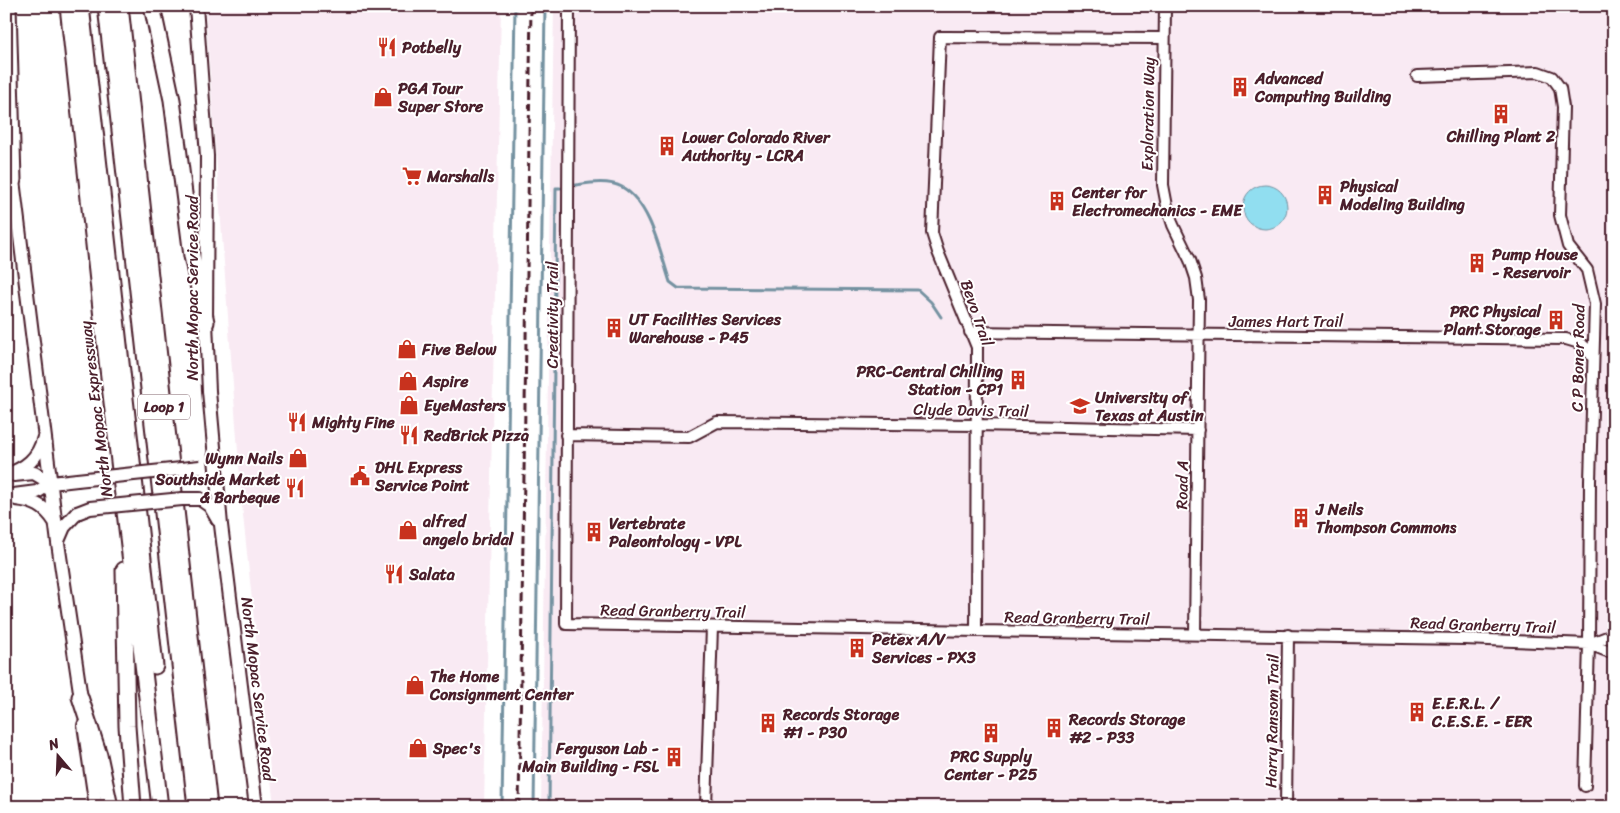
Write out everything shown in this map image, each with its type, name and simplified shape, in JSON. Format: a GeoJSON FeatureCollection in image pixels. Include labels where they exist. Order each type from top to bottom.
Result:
{"type":"FeatureCollection","features":[{"type":"Feature","properties":{"kind":"highway"},"geometry":{"type":"LineString","coordinates":[[8,6],[13,180]]}},
{"type":"Feature","properties":{"kind":"highway","name":"North Mopac Expressway"},"geometry":{"type":"LineString","coordinates":[[68,6],[102,318],[160,807]]}},
{"type":"Feature","properties":{"kind":"highway"},"geometry":{"type":"LineString","coordinates":[[81,6],[170,807]]}},
{"type":"Feature","properties":{"kind":"highway"},"geometry":{"type":"LineString","coordinates":[[106,6],[196,807]]}},
{"type":"Feature","properties":{"kind":"highway","name":"Loop 1"},"geometry":{"type":"LineString","coordinates":[[120,6],[209,807]]}},
{"type":"Feature","properties":{"kind":"highway"},"geometry":{"type":"LineString","coordinates":[[152,6],[172,100],[192,256],[206,322]]}},
{"type":"Feature","properties":{"kind":"highway"},"geometry":{"type":"LineString","coordinates":[[128,531],[124,565],[127,726],[133,807]]}},
{"type":"Feature","properties":{"kind":"highway"},"geometry":{"type":"LineString","coordinates":[[80,697],[99,755],[110,807]]}},
{"type":"Feature","properties":{"kind":"main road","name":"North Mopac Service Road"},"geometry":{"type":"LineString","coordinates":[[196,6],[207,156],[206,322],[214,465],[256,807]]}},
{"type":"Feature","properties":{"kind":"main road"},"geometry":{"type":"LineString","coordinates":[[6,138],[45,433],[57,482],[56,522],[58,543],[96,807]]}},
{"type":"Feature","properties":{"kind":"main road"},"geometry":{"type":"LineString","coordinates":[[6,476],[21,470],[29,464],[41,447],[45,433]]}},
{"type":"Feature","properties":{"kind":"main road"},"geometry":{"type":"LineString","coordinates":[[6,497],[37,492],[57,482],[214,465]]}},
{"type":"Feature","properties":{"kind":"main road"},"geometry":{"type":"LineString","coordinates":[[6,476],[34,473],[57,482]]}},
{"type":"Feature","properties":{"kind":"main road"},"geometry":{"type":"LineString","coordinates":[[6,497],[27,500],[38,504],[50,513],[56,522]]}},
{"type":"Feature","properties":{"kind":"main road"},"geometry":{"type":"LineString","coordinates":[[58,543],[64,527],[78,513],[90,508],[200,499],[210,506],[221,525]]}},
{"type":"Feature","properties":{"kind":"street","name":"Creativity Trail"},"geometry":{"type":"LineString","coordinates":[[566,624],[569,6]]}},
{"type":"Feature","properties":{"kind":"street","name":"Exploration Way"},"geometry":{"type":"LineString","coordinates":[[1164,6],[1163,185],[1173,225],[1190,260],[1196,278],[1200,336]]}},
{"type":"Feature","properties":{"kind":"street","name":"Bevo Trail"},"geometry":{"type":"LineString","coordinates":[[976,631],[977,347],[932,233],[940,37],[1164,38]]}},
{"type":"Feature","properties":{"kind":"street","name":"C P Boner Road"},"geometry":{"type":"LineString","coordinates":[[1417,76],[1538,72],[1552,77],[1560,88],[1563,107],[1560,215],[1568,246],[1587,270],[1596,304],[1590,481],[1589,644],[1585,786]]}},
{"type":"Feature","properties":{"kind":"street","name":"James Hart Trail"},"geometry":{"type":"LineString","coordinates":[[970,332],[1566,339],[1587,346],[1594,359]]}},
{"type":"Feature","properties":{"kind":"street","name":"Road A"},"geometry":{"type":"LineString","coordinates":[[1195,634],[1200,336]]}},
{"type":"Feature","properties":{"kind":"street","name":"Clyde Davis Trail"},"geometry":{"type":"LineString","coordinates":[[566,435],[689,437],[717,422],[1198,430]]}},
{"type":"Feature","properties":{"kind":"street","name":"Read Granberry Trail"},"geometry":{"type":"LineString","coordinates":[[566,624],[1464,639],[1589,644],[1606,651],[1614,651]]}},
{"type":"Feature","properties":{"kind":"street"},"geometry":{"type":"LineString","coordinates":[[706,807],[712,627]]}},
{"type":"Feature","properties":{"kind":"street","name":"Harry Ransom Trail"},"geometry":{"type":"LineString","coordinates":[[1286,807],[1288,635]]}},
{"type":"Feature","properties":{"kind":"street","name":"Read Granberry Trail"},"geometry":{"type":"LineString","coordinates":[[1589,644],[1607,638],[1614,638]]}},
{"type":"Feature","properties":{"kind":"shaded area"},"geometry":{"type":"Polygon","coordinates":[[[205,6],[501,6],[484,807],[274,807],[242,506],[205,6]]]}},
{"type":"Feature","properties":{"kind":"shaded area","name":"University of Texas at Austin"},"geometry":{"type":"Polygon","coordinates":[[[554,6],[1614,6],[1614,807],[541,807],[554,6]]]}},
{"type":"Feature","properties":{"kind":"water"},"geometry":{"type":"Polygon","coordinates":[[[1261,185],[1269,185],[1281,191],[1287,207],[1281,223],[1269,229],[1261,229],[1249,223],[1243,211],[1243,203],[1249,191],[1261,185]]]}},
{"type":"Feature","properties":{"kind":"waterway"},"geometry":{"type":"LineString","coordinates":[[502,807],[515,6]]}},
{"type":"Feature","properties":{"kind":"waterway"},"geometry":{"type":"LineString","coordinates":[[534,807],[545,6]]}},
{"type":"Feature","properties":{"kind":"waterway"},"geometry":{"type":"LineString","coordinates":[[576,185],[611,183],[622,187],[632,195],[640,205],[653,230],[670,282],[678,288],[918,290],[931,302],[941,317]]}},
{"type":"Feature","properties":{"kind":"waterway"},"geometry":{"type":"LineString","coordinates":[[549,807],[556,188],[560,188]]}},
{"type":"Feature","properties":{"kind":"railway"},"geometry":{"type":"LineString","coordinates":[[519,807],[531,6]]}},
{"type":"Feature","properties":{"kind":"place","name":"Potbelly"},"geometry":{"type":"Point","coordinates":[387,47]}},
{"type":"Feature","properties":{"kind":"place","name":"Advanced Computing Building"},"geometry":{"type":"Point","coordinates":[1240,87]}},
{"type":"Feature","properties":{"kind":"place","name":"PGA Tour Super Store"},"geometry":{"type":"Point","coordinates":[383,97]}},
{"type":"Feature","properties":{"kind":"place","name":"Chilling Plant 2"},"geometry":{"type":"Point","coordinates":[1501,114]}},
{"type":"Feature","properties":{"kind":"place","name":"Lower Colorado River Authority - LCRA"},"geometry":{"type":"Point","coordinates":[667,146]}},
{"type":"Feature","properties":{"kind":"place","name":"Marshalls"},"geometry":{"type":"Point","coordinates":[412,176]}},
{"type":"Feature","properties":{"kind":"place","name":"Physical Modeling Building"},"geometry":{"type":"Point","coordinates":[1325,195]}},
{"type":"Feature","properties":{"kind":"place","name":"Center for Electromechanics - EME"},"geometry":{"type":"Point","coordinates":[1057,201]}},
{"type":"Feature","properties":{"kind":"place","name":"Pump House - Reservoir"},"geometry":{"type":"Point","coordinates":[1477,263]}},
{"type":"Feature","properties":{"kind":"place","name":"PRC Physical Plant Storage"},"geometry":{"type":"Point","coordinates":[1556,320]}},
{"type":"Feature","properties":{"kind":"place","name":"UT Facilities Services Warehouse - P45"},"geometry":{"type":"Point","coordinates":[614,328]}},
{"type":"Feature","properties":{"kind":"place","name":"Five Below"},"geometry":{"type":"Point","coordinates":[407,349]}},
{"type":"Feature","properties":{"kind":"place","name":"PRC-Central Chilling Station - CP1"},"geometry":{"type":"Point","coordinates":[1018,380]}},
{"type":"Feature","properties":{"kind":"place","name":"Aspire"},"geometry":{"type":"Point","coordinates":[408,381]}},
{"type":"Feature","properties":{"kind":"place","name":"EyeMasters"},"geometry":{"type":"Point","coordinates":[409,405]}},
{"type":"Feature","properties":{"kind":"place","name":"University of Texas at Austin"},"geometry":{"type":"Point","coordinates":[1080,406]}},
{"type":"Feature","properties":{"kind":"place","name":"Mighty Fine"},"geometry":{"type":"Point","coordinates":[297,422]}},
{"type":"Feature","properties":{"kind":"place","name":"RedBrick Pizza"},"geometry":{"type":"Point","coordinates":[409,435]}},
{"type":"Feature","properties":{"kind":"place","name":"Wynn Nails"},"geometry":{"type":"Point","coordinates":[298,458]}},
{"type":"Feature","properties":{"kind":"place","name":"DHL Express Service Point"},"geometry":{"type":"Point","coordinates":[360,476]}},
{"type":"Feature","properties":{"kind":"place","name":"Southside Market & Barbeque"},"geometry":{"type":"Point","coordinates":[295,488]}},
{"type":"Feature","properties":{"kind":"place","name":"J Neils Thompson Commons"},"geometry":{"type":"Point","coordinates":[1301,518]}},
{"type":"Feature","properties":{"kind":"place","name":"alfred angelo bridal"},"geometry":{"type":"Point","coordinates":[408,530]}},
{"type":"Feature","properties":{"kind":"place","name":"Vertebrate Paleontology - VPL"},"geometry":{"type":"Point","coordinates":[594,532]}},
{"type":"Feature","properties":{"kind":"place","name":"Salata"},"geometry":{"type":"Point","coordinates":[394,574]}},
{"type":"Feature","properties":{"kind":"place","name":"Petex A/V Services - PX3"},"geometry":{"type":"Point","coordinates":[857,648]}},
{"type":"Feature","properties":{"kind":"place","name":"The Home Consignment Center"},"geometry":{"type":"Point","coordinates":[415,685]}},
{"type":"Feature","properties":{"kind":"place","name":"E.E.R.L. / C.E.S.E. - EER"},"geometry":{"type":"Point","coordinates":[1417,712]}},
{"type":"Feature","properties":{"kind":"place","name":"Records Storage #1 - P30"},"geometry":{"type":"Point","coordinates":[768,723]}},
{"type":"Feature","properties":{"kind":"place","name":"Records Storage #2 - P33"},"geometry":{"type":"Point","coordinates":[1054,728]}},
{"type":"Feature","properties":{"kind":"place","name":"PRC Supply Center - P25"},"geometry":{"type":"Point","coordinates":[991,733]}},
{"type":"Feature","properties":{"kind":"place","name":"Spec's"},"geometry":{"type":"Point","coordinates":[418,748]}},
{"type":"Feature","properties":{"kind":"place","name":"Ferguson Lab - Main Building - FSL"},"geometry":{"type":"Point","coordinates":[674,757]}}]}
